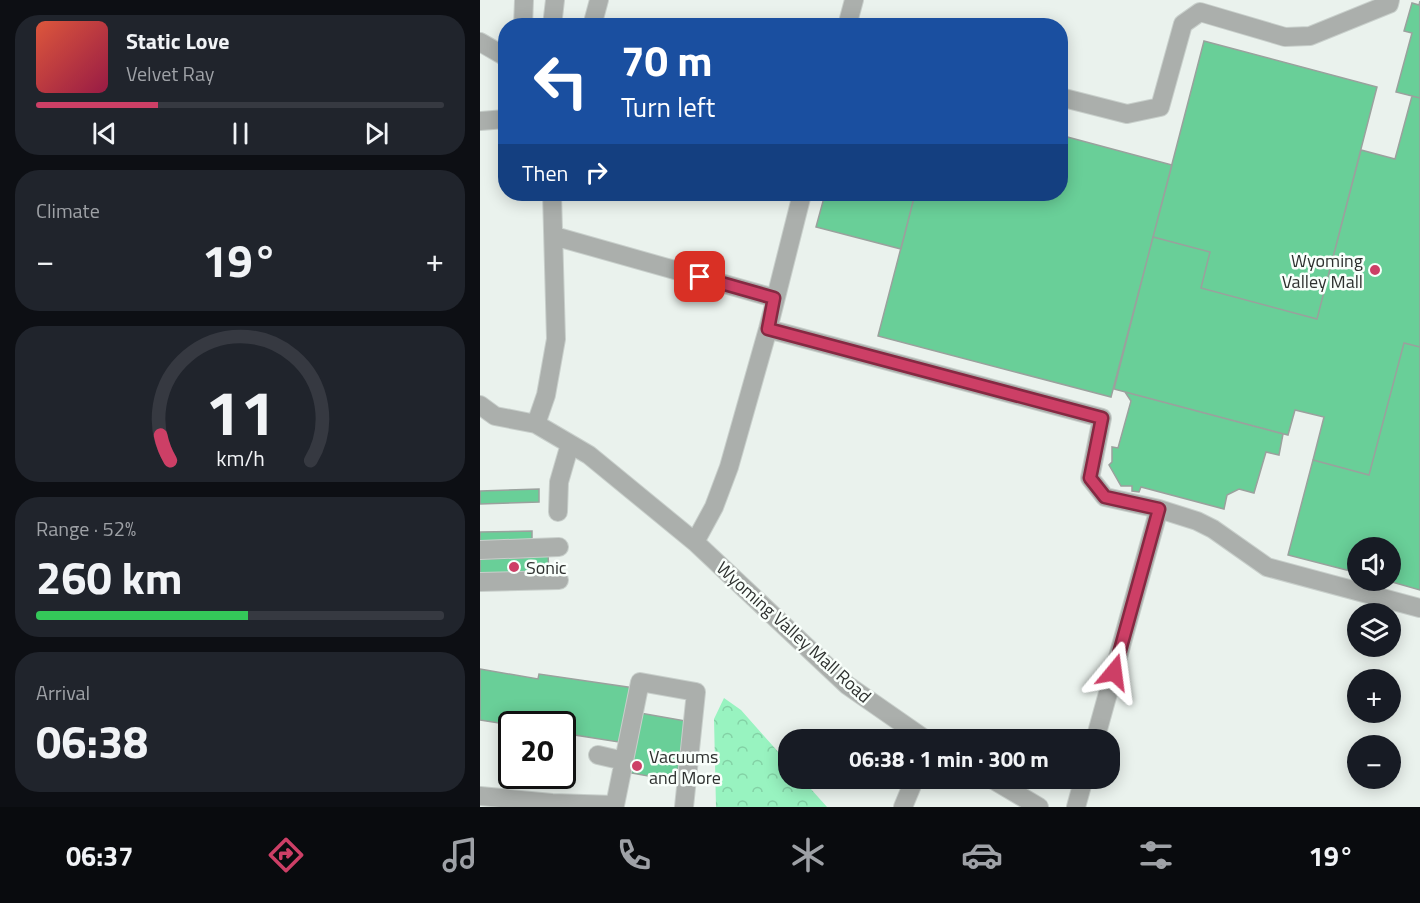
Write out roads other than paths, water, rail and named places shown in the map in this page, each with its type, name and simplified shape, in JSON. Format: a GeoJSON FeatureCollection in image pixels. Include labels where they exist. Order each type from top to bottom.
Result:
{"type":"FeatureCollection","features":[{"type":"Feature","properties":{"kind":"lane"},"geometry":{"type":"LineString","coordinates":[[523,18],[524,0]]}},
{"type":"Feature","properties":{"kind":"lane"},"geometry":{"type":"LineString","coordinates":[[553,18],[555,0]]}},
{"type":"Feature","properties":{"kind":"lane"},"geometry":{"type":"LineString","coordinates":[[594,18],[599,0]]}},
{"type":"Feature","properties":{"kind":"lane"},"geometry":{"type":"LineString","coordinates":[[849,18],[854,0]]}},
{"type":"Feature","properties":{"kind":"lane"},"geometry":{"type":"LineString","coordinates":[[1068,99],[1128,114],[1160,107],[1183,24],[1200,12],[1285,37],[1310,36],[1389,4],[1390,0]]}},
{"type":"Feature","properties":{"kind":"lane"},"geometry":{"type":"LineString","coordinates":[[480,42],[498,52]]}},
{"type":"Feature","properties":{"kind":"lane"},"geometry":{"type":"LineString","coordinates":[[480,52],[498,54]]}},
{"type":"Feature","properties":{"kind":"lane"},"geometry":{"type":"LineString","coordinates":[[480,121],[498,120]]}},
{"type":"Feature","properties":{"kind":"lane"},"geometry":{"type":"LineString","coordinates":[[536,424],[546,395],[556,339],[552,201]]}},
{"type":"Feature","properties":{"kind":"lane"},"geometry":{"type":"LineString","coordinates":[[695,542],[714,507],[729,467],[768,329],[800,201]]}},
{"type":"Feature","properties":{"kind":"lane"},"geometry":{"type":"LineString","coordinates":[[554,236],[774,298]]}},
{"type":"Feature","properties":{"kind":"lane"},"geometry":{"type":"LineString","coordinates":[[768,329],[1102,418],[1090,478],[1105,497],[1159,509],[1197,521],[1213,529],[1267,567],[1420,608]]}},
{"type":"Feature","properties":{"kind":"lane","name":"Wyoming Valley Mall Road"},"geometry":{"type":"LineString","coordinates":[[480,405],[488,419],[536,424],[589,455],[695,542],[847,685],[910,729]]}},
{"type":"Feature","properties":{"kind":"lane"},"geometry":{"type":"LineString","coordinates":[[558,512],[559,482],[570,444]]}},
{"type":"Feature","properties":{"kind":"lane"},"geometry":{"type":"LineString","coordinates":[[1098,729],[1159,509]]}},
{"type":"Feature","properties":{"kind":"lane"},"geometry":{"type":"LineString","coordinates":[[480,550],[559,547]]}},
{"type":"Feature","properties":{"kind":"lane"},"geometry":{"type":"LineString","coordinates":[[480,582],[559,580]]}},
{"type":"Feature","properties":{"kind":"lane"},"geometry":{"type":"LineString","coordinates":[[480,796],[552,803],[615,805],[640,682],[696,692],[684,807]]}},
{"type":"Feature","properties":{"kind":"lane"},"geometry":{"type":"LineString","coordinates":[[598,755],[624,761]]}},
{"type":"Feature","properties":{"kind":"lane"},"geometry":{"type":"LineString","coordinates":[[903,807],[910,789]]}},
{"type":"Feature","properties":{"kind":"lane"},"geometry":{"type":"LineString","coordinates":[[1009,789],[1039,807]]}},
{"type":"Feature","properties":{"kind":"lane"},"geometry":{"type":"LineString","coordinates":[[1076,807],[1081,789]]}},
{"type":"Feature","properties":{"kind":"place","name":"Wyoming Valley Mall"},"geometry":{"type":"Point","coordinates":[1375,270]}},
{"type":"Feature","properties":{"kind":"place","name":"Sonic"},"geometry":{"type":"Point","coordinates":[514,567]}},
{"type":"Feature","properties":{"kind":"place","name":"Vacuums and More"},"geometry":{"type":"Point","coordinates":[637,766]}}]}
